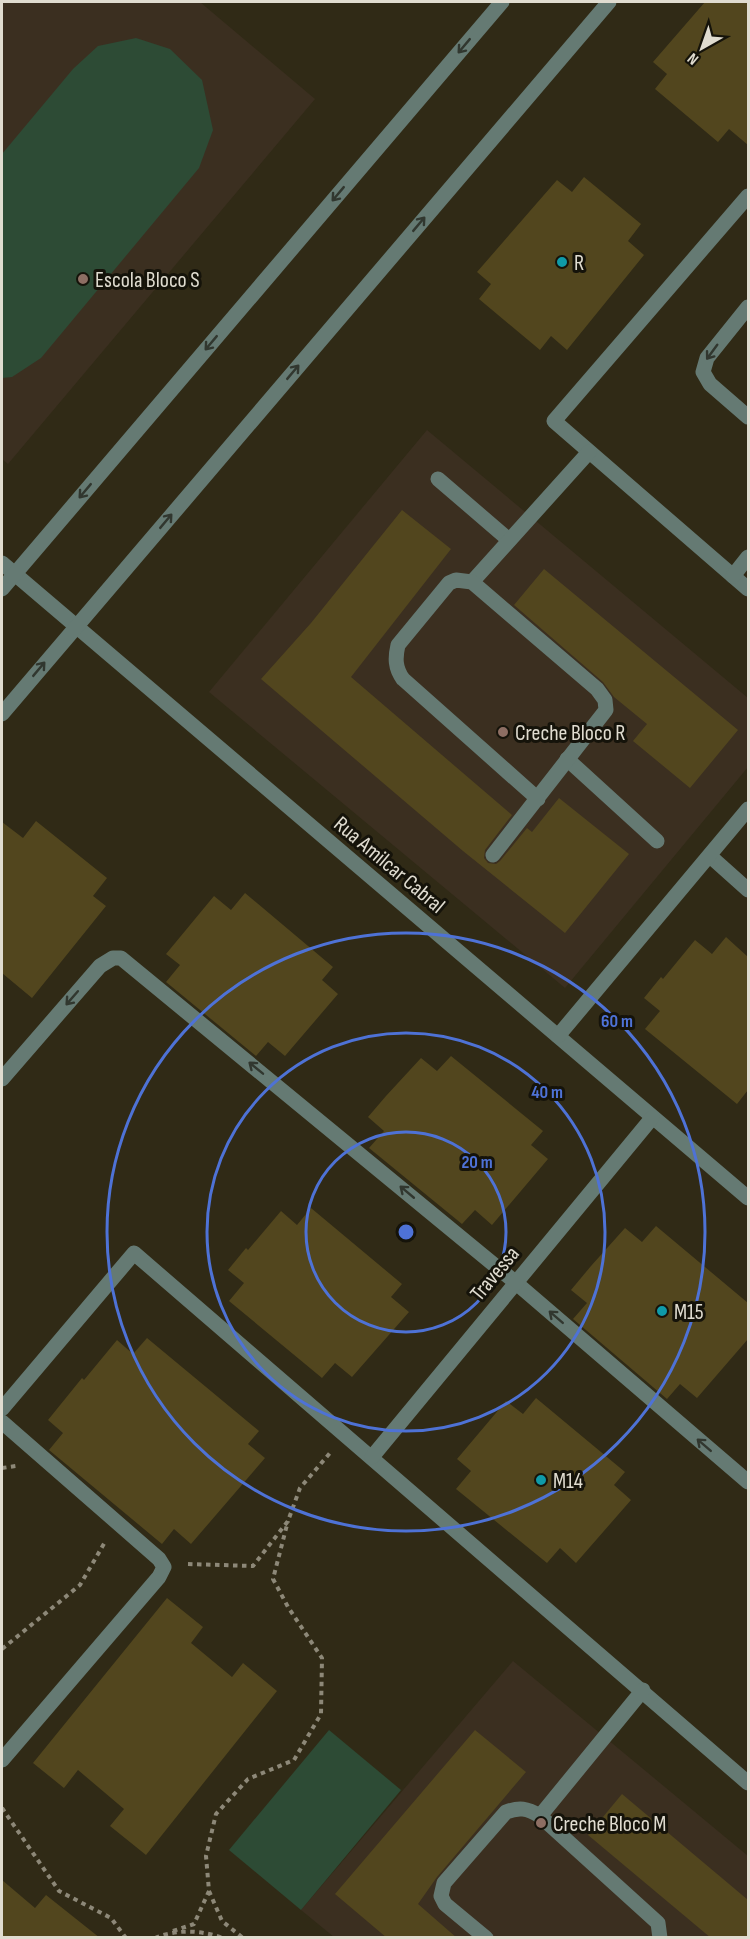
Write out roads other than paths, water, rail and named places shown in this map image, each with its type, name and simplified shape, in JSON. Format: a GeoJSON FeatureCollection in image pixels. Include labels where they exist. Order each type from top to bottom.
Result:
{"type":"FeatureCollection","features":[{"type":"Feature","properties":{"kind":"street"},"geometry":{"type":"LineString","coordinates":[[2,589],[502,2]]}},
{"type":"Feature","properties":{"kind":"street"},"geometry":{"type":"LineString","coordinates":[[2,714],[609,2]]}},
{"type":"Feature","properties":{"kind":"street"},"geometry":{"type":"LineString","coordinates":[[748,196],[554,421],[748,589]]}},
{"type":"Feature","properties":{"kind":"street"},"geometry":{"type":"LineString","coordinates":[[748,307],[707,358],[703,372],[710,384],[748,417]]}},
{"type":"Feature","properties":{"kind":"street"},"geometry":{"type":"LineString","coordinates":[[472,582],[589,452]]}},
{"type":"Feature","properties":{"kind":"street"},"geometry":{"type":"LineString","coordinates":[[438,479],[509,540]]}},
{"type":"Feature","properties":{"kind":"street"},"geometry":{"type":"LineString","coordinates":[[733,576],[748,557]]}},
{"type":"Feature","properties":{"kind":"street","name":"Rua Amilcar Cabral"},"geometry":{"type":"LineString","coordinates":[[2,563],[748,1198]]}},
{"type":"Feature","properties":{"kind":"street"},"geometry":{"type":"LineString","coordinates":[[493,855],[538,799],[606,710],[605,700],[597,689],[472,582],[456,580],[449,583],[398,645],[395,657],[397,670],[404,679],[538,799]]}},
{"type":"Feature","properties":{"kind":"street"},"geometry":{"type":"LineString","coordinates":[[567,759],[657,841]]}},
{"type":"Feature","properties":{"kind":"street"},"geometry":{"type":"LineString","coordinates":[[558,1036],[748,809]]}},
{"type":"Feature","properties":{"kind":"street"},"geometry":{"type":"LineString","coordinates":[[710,856],[748,890]]}},
{"type":"Feature","properties":{"kind":"street"},"geometry":{"type":"LineString","coordinates":[[2,1079],[100,966],[113,958],[121,958],[515,1282],[748,1482]]}},
{"type":"Feature","properties":{"kind":"street","name":"Travessa"},"geometry":{"type":"LineString","coordinates":[[372,1457],[652,1118]]}},
{"type":"Feature","properties":{"kind":"street"},"geometry":{"type":"LineString","coordinates":[[2,1409],[134,1253],[748,1783]]}},
{"type":"Feature","properties":{"kind":"street"},"geometry":{"type":"LineString","coordinates":[[2,1422],[159,1559],[164,1567],[159,1577],[2,1760]]}},
{"type":"Feature","properties":{"kind":"street"},"geometry":{"type":"LineString","coordinates":[[540,1816],[643,1690]]}},
{"type":"Feature","properties":{"kind":"street"},"geometry":{"type":"LineString","coordinates":[[486,1938],[445,1904],[441,1896],[444,1883],[506,1812],[516,1808],[529,1809],[540,1816],[658,1923],[660,1938]]}},
{"type":"Feature","properties":{"kind":"place","name":"R"},"geometry":{"type":"Point","coordinates":[562,262]}},
{"type":"Feature","properties":{"kind":"place","name":"Escola Bloco S"},"geometry":{"type":"Point","coordinates":[83,279]}},
{"type":"Feature","properties":{"kind":"place","name":"Creche Bloco R"},"geometry":{"type":"Point","coordinates":[503,732]}},
{"type":"Feature","properties":{"kind":"place","name":"M15"},"geometry":{"type":"Point","coordinates":[662,1311]}},
{"type":"Feature","properties":{"kind":"place","name":"M14"},"geometry":{"type":"Point","coordinates":[541,1480]}},
{"type":"Feature","properties":{"kind":"place","name":"Creche Bloco M"},"geometry":{"type":"Point","coordinates":[541,1823]}}]}
